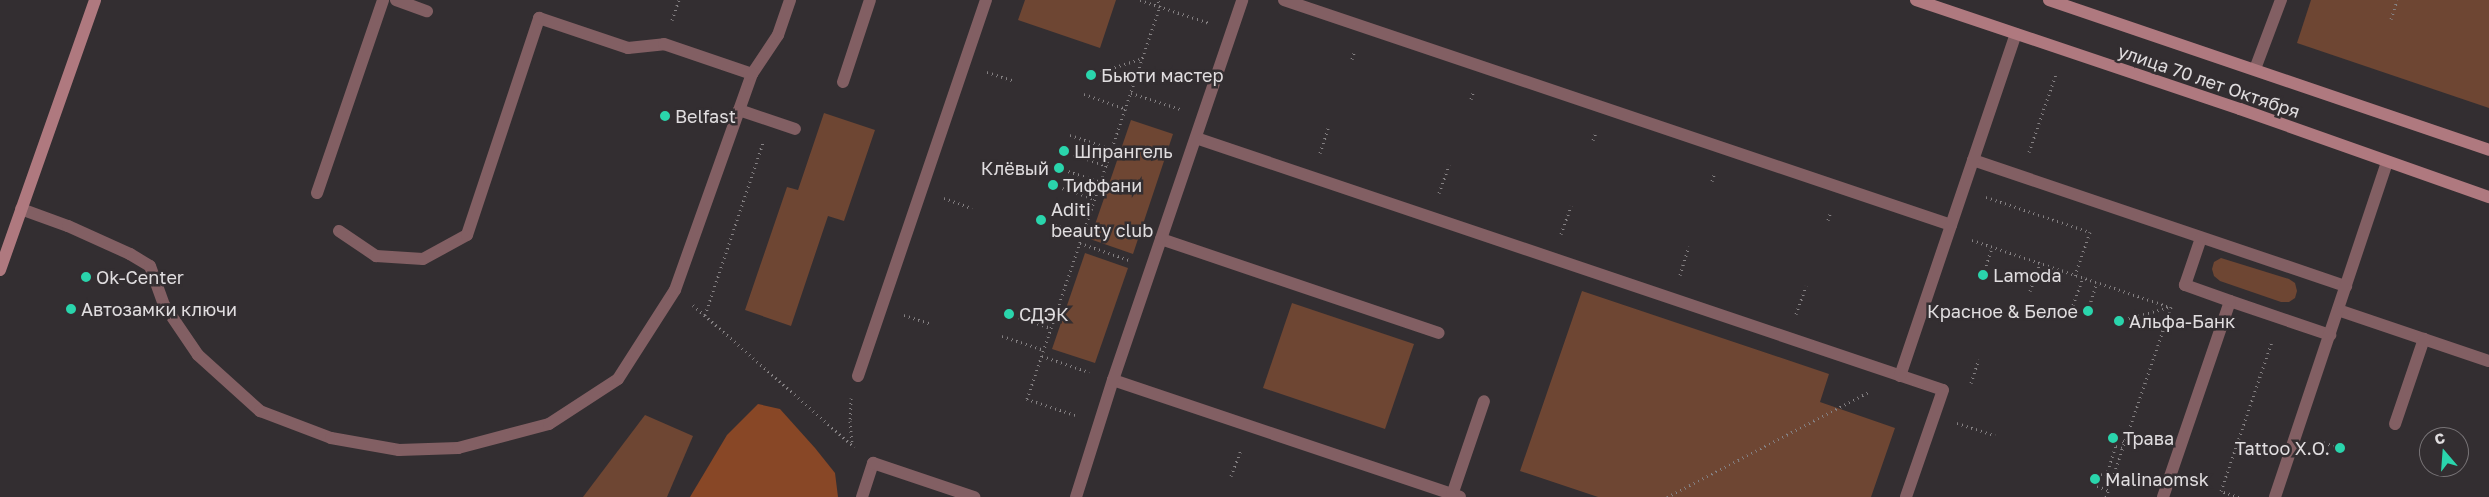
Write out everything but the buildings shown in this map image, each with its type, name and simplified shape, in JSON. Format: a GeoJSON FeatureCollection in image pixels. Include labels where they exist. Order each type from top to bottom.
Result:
{"type":"FeatureCollection","features":[{"type":"Feature","properties":{"kind":"main road"},"geometry":{"type":"LineString","coordinates":[[0,269],[95,0]]}},
{"type":"Feature","properties":{"kind":"main road","name":"улица 70 лет Октября"},"geometry":{"type":"LineString","coordinates":[[1916,0],[2240,109],[2489,197]]}},
{"type":"Feature","properties":{"kind":"main road","name":"улица 70 лет Октября"},"geometry":{"type":"LineString","coordinates":[[2050,0],[2489,150]]}},
{"type":"Feature","properties":{"kind":"street"},"geometry":{"type":"LineString","coordinates":[[317,193],[383,0]]}},
{"type":"Feature","properties":{"kind":"street"},"geometry":{"type":"LineString","coordinates":[[396,0],[428,11]]}},
{"type":"Feature","properties":{"kind":"street"},"geometry":{"type":"LineString","coordinates":[[21,209],[68,226],[130,254],[150,266],[164,305],[198,355],[260,411],[331,438],[399,450],[458,448],[549,424],[618,379],[675,290],[752,74],[778,35],[790,0]]}},
{"type":"Feature","properties":{"kind":"street"},"geometry":{"type":"LineString","coordinates":[[842,82],[870,0]]}},
{"type":"Feature","properties":{"kind":"street"},"geometry":{"type":"LineString","coordinates":[[858,376],[986,0]]}},
{"type":"Feature","properties":{"kind":"street"},"geometry":{"type":"LineString","coordinates":[[1076,497],[1113,380],[1242,0]]}},
{"type":"Feature","properties":{"kind":"street"},"geometry":{"type":"LineString","coordinates":[[1284,0],[1951,225]]}},
{"type":"Feature","properties":{"kind":"street"},"geometry":{"type":"LineString","coordinates":[[2256,69],[2281,0]]}},
{"type":"Feature","properties":{"kind":"street"},"geometry":{"type":"LineString","coordinates":[[339,231],[376,256],[423,259],[467,234],[539,18],[628,48],[664,44],[752,74]]}},
{"type":"Feature","properties":{"kind":"street"},"geometry":{"type":"LineString","coordinates":[[1900,376],[2016,34]]}},
{"type":"Feature","properties":{"kind":"street"},"geometry":{"type":"LineString","coordinates":[[739,110],[795,129]]}},
{"type":"Feature","properties":{"kind":"street"},"geometry":{"type":"LineString","coordinates":[[1196,138],[1943,390],[1906,497]]}},
{"type":"Feature","properties":{"kind":"street"},"geometry":{"type":"LineString","coordinates":[[1973,160],[2346,286]]}},
{"type":"Feature","properties":{"kind":"street"},"geometry":{"type":"LineString","coordinates":[[2275,497],[2387,162]]}},
{"type":"Feature","properties":{"kind":"street"},"geometry":{"type":"LineString","coordinates":[[2201,238],[2185,286],[2330,335]]}},
{"type":"Feature","properties":{"kind":"street"},"geometry":{"type":"LineString","coordinates":[[1161,239],[1439,333]]}},
{"type":"Feature","properties":{"kind":"street"},"geometry":{"type":"LineString","coordinates":[[2163,497],[2230,301]]}},
{"type":"Feature","properties":{"kind":"street"},"geometry":{"type":"LineString","coordinates":[[2338,310],[2489,361]]}},
{"type":"Feature","properties":{"kind":"street"},"geometry":{"type":"LineString","coordinates":[[2395,424],[2424,339]]}},
{"type":"Feature","properties":{"kind":"street"},"geometry":{"type":"LineString","coordinates":[[1113,380],[1456,496],[1484,401]]}},
{"type":"Feature","properties":{"kind":"street"},"geometry":{"type":"LineString","coordinates":[[862,497],[874,463],[974,497]]}},
{"type":"Feature","properties":{"kind":"path"},"geometry":{"type":"LineString","coordinates":[[1140,0],[1232,31]]}},
{"type":"Feature","properties":{"kind":"path"},"geometry":{"type":"LineString","coordinates":[[1099,424],[1027,399],[1160,7],[1158,0]]}},
{"type":"Feature","properties":{"kind":"path"},"geometry":{"type":"LineString","coordinates":[[2391,19],[2397,0]]}},
{"type":"Feature","properties":{"kind":"path"},"geometry":{"type":"LineString","coordinates":[[1090,75],[1143,57]]}},
{"type":"Feature","properties":{"kind":"path"},"geometry":{"type":"LineString","coordinates":[[2020,176],[2056,74]]}},
{"type":"Feature","properties":{"kind":"path"},"geometry":{"type":"LineString","coordinates":[[1131,93],[1203,117]]}},
{"type":"Feature","properties":{"kind":"path"},"geometry":{"type":"LineString","coordinates":[[1084,94],[1126,109]]}},
{"type":"Feature","properties":{"kind":"path"},"geometry":{"type":"LineString","coordinates":[[771,120],[704,315],[852,445],[851,400],[858,376]]}},
{"type":"Feature","properties":{"kind":"path"},"geometry":{"type":"LineString","coordinates":[[1070,135],[1112,149]]}},
{"type":"Feature","properties":{"kind":"path"},"geometry":{"type":"LineString","coordinates":[[1064,151],[1107,166]]}},
{"type":"Feature","properties":{"kind":"path"},"geometry":{"type":"LineString","coordinates":[[1059,168],[1101,182]]}},
{"type":"Feature","properties":{"kind":"path"},"geometry":{"type":"LineString","coordinates":[[1053,185],[1095,199]]}},
{"type":"Feature","properties":{"kind":"path"},"geometry":{"type":"LineString","coordinates":[[1977,194],[2090,232],[2075,275]]}},
{"type":"Feature","properties":{"kind":"path"},"geometry":{"type":"LineString","coordinates":[[1042,220],[1083,234]]}},
{"type":"Feature","properties":{"kind":"path"},"geometry":{"type":"LineString","coordinates":[[1970,239],[2171,307]]}},
{"type":"Feature","properties":{"kind":"path"},"geometry":{"type":"LineString","coordinates":[[1080,243],[1152,268]]}},
{"type":"Feature","properties":{"kind":"path"},"geometry":{"type":"LineString","coordinates":[[1983,275],[1992,246]]}},
{"type":"Feature","properties":{"kind":"path"},"geometry":{"type":"LineString","coordinates":[[2030,291],[2040,263]]}},
{"type":"Feature","properties":{"kind":"path"},"geometry":{"type":"LineString","coordinates":[[2073,305],[2083,277]]}},
{"type":"Feature","properties":{"kind":"path"},"geometry":{"type":"LineString","coordinates":[[2088,311],[2098,282]]}},
{"type":"Feature","properties":{"kind":"path"},"geometry":{"type":"LineString","coordinates":[[2119,321],[2171,307]]}},
{"type":"Feature","properties":{"kind":"path"},"geometry":{"type":"LineString","coordinates":[[2106,497],[2171,307]]}},
{"type":"Feature","properties":{"kind":"path"},"geometry":{"type":"LineString","coordinates":[[1009,314],[1051,328]]}},
{"type":"Feature","properties":{"kind":"path"},"geometry":{"type":"LineString","coordinates":[[2239,497],[2221,491],[2274,335]]}},
{"type":"Feature","properties":{"kind":"path"},"geometry":{"type":"LineString","coordinates":[[1002,336],[1044,350]]}},
{"type":"Feature","properties":{"kind":"path"},"geometry":{"type":"LineString","coordinates":[[1042,356],[1113,380]]}},
{"type":"Feature","properties":{"kind":"path"},"geometry":{"type":"LineString","coordinates":[[1971,383],[1979,359]]}},
{"type":"Feature","properties":{"kind":"path"},"geometry":{"type":"LineString","coordinates":[[1667,497],[1900,376]]}},
{"type":"Feature","properties":{"kind":"path"},"geometry":{"type":"LineString","coordinates":[[1958,422],[1995,435]]}},
{"type":"Feature","properties":{"kind":"path"},"geometry":{"type":"LineString","coordinates":[[2113,438],[2125,442]]}},
{"type":"Feature","properties":{"kind":"path"},"geometry":{"type":"LineString","coordinates":[[2317,441],[2340,448]]}},
{"type":"Feature","properties":{"kind":"path"},"geometry":{"type":"LineString","coordinates":[[2101,474],[2106,476],[2116,446],[2122,448]]}},
{"type":"Feature","properties":{"kind":"path"},"geometry":{"type":"LineString","coordinates":[[1231,476],[1237,459]]}},
{"type":"Feature","properties":{"kind":"path"},"geometry":{"type":"LineString","coordinates":[[2097,486],[2108,490]]}},
{"type":"Feature","properties":{"kind":"shaded area"},"geometry":{"type":"Polygon","coordinates":[[[1025,0],[1116,0],[1100,48],[1018,20],[1025,0]]]}},
{"type":"Feature","properties":{"kind":"shaded area"},"geometry":{"type":"Polygon","coordinates":[[[2311,0],[2489,0],[2489,108],[2297,43],[2311,0]]]}},
{"type":"Feature","properties":{"kind":"shaded area"},"geometry":{"type":"Polygon","coordinates":[[[824,113],[875,130],[844,221],[828,216],[791,326],[745,310],[787,187],[798,190],[824,113]]]}},
{"type":"Feature","properties":{"kind":"shaded area"},"geometry":{"type":"Polygon","coordinates":[[[1131,120],[1173,134],[1133,254],[1090,239],[1131,120]]]}},
{"type":"Feature","properties":{"kind":"shaded area"},"geometry":{"type":"Polygon","coordinates":[[[1085,253],[1128,268],[1095,363],[1052,349],[1085,253]]]}},
{"type":"Feature","properties":{"kind":"shaded area"},"geometry":{"type":"Polygon","coordinates":[[[2221,258],[2289,279],[2295,283],[2297,291],[2295,298],[2289,302],[2281,302],[2220,281],[2214,276],[2212,269],[2214,262],[2221,258]]]}},
{"type":"Feature","properties":{"kind":"shaded area"},"geometry":{"type":"Polygon","coordinates":[[[1582,291],[1829,374],[1820,402],[1895,428],[1871,497],[1598,497],[1520,471],[1582,291]]]}},
{"type":"Feature","properties":{"kind":"shaded area"},"geometry":{"type":"Polygon","coordinates":[[[1292,303],[1414,344],[1385,429],[1263,388],[1292,303]]]}},
{"type":"Feature","properties":{"kind":"shaded area"},"geometry":{"type":"Polygon","coordinates":[[[758,404],[780,409],[815,448],[835,473],[838,497],[690,497],[727,435],[758,404]]]}},
{"type":"Feature","properties":{"kind":"shaded area"},"geometry":{"type":"Polygon","coordinates":[[[645,415],[693,436],[667,497],[583,497],[645,415]]]}},
{"type":"Feature","properties":{"kind":"place","name":"Бьюти мастер"},"geometry":{"type":"Point","coordinates":[1091,75]}},
{"type":"Feature","properties":{"kind":"place","name":"Belfast"},"geometry":{"type":"Point","coordinates":[665,116]}},
{"type":"Feature","properties":{"kind":"place","name":"Шпрангель"},"geometry":{"type":"Point","coordinates":[1064,151]}},
{"type":"Feature","properties":{"kind":"place","name":"Клёвый"},"geometry":{"type":"Point","coordinates":[1059,168]}},
{"type":"Feature","properties":{"kind":"place","name":"Тиффани"},"geometry":{"type":"Point","coordinates":[1053,185]}},
{"type":"Feature","properties":{"kind":"place","name":"Aditi beauty club"},"geometry":{"type":"Point","coordinates":[1041,220]}},
{"type":"Feature","properties":{"kind":"place","name":"Lamoda"},"geometry":{"type":"Point","coordinates":[1983,275]}},
{"type":"Feature","properties":{"kind":"place","name":"Ok-Center"},"geometry":{"type":"Point","coordinates":[86,277]}},
{"type":"Feature","properties":{"kind":"place","name":"Автозамки ключи"},"geometry":{"type":"Point","coordinates":[71,309]}},
{"type":"Feature","properties":{"kind":"place","name":"Красное & Белое"},"geometry":{"type":"Point","coordinates":[2088,311]}},
{"type":"Feature","properties":{"kind":"place","name":"СДЭК"},"geometry":{"type":"Point","coordinates":[1009,314]}},
{"type":"Feature","properties":{"kind":"place","name":"Альфа-Банк"},"geometry":{"type":"Point","coordinates":[2119,321]}},
{"type":"Feature","properties":{"kind":"place","name":"Трава"},"geometry":{"type":"Point","coordinates":[2113,438]}},
{"type":"Feature","properties":{"kind":"place","name":"Tattoo X.O."},"geometry":{"type":"Point","coordinates":[2340,448]}},
{"type":"Feature","properties":{"kind":"place","name":"Malinaomsk"},"geometry":{"type":"Point","coordinates":[2095,479]}}]}
